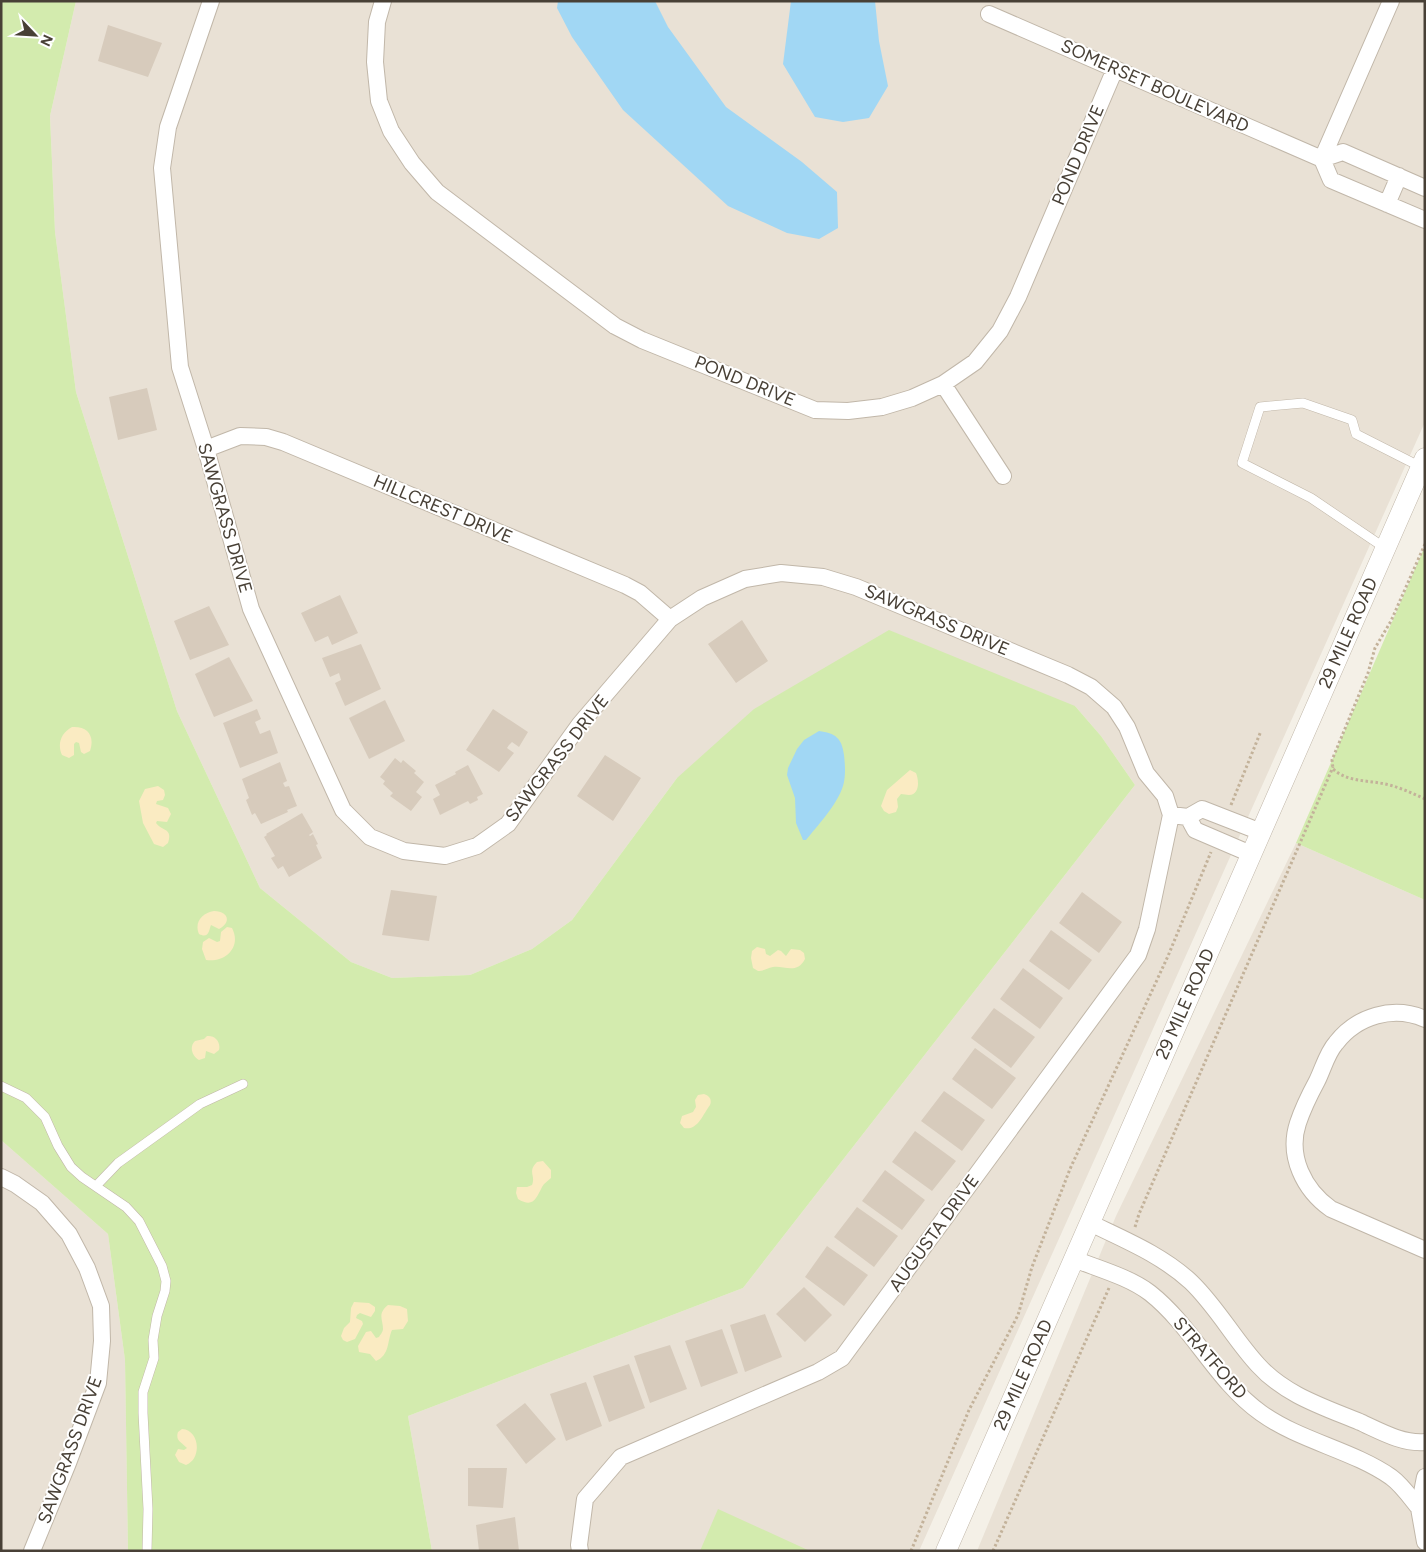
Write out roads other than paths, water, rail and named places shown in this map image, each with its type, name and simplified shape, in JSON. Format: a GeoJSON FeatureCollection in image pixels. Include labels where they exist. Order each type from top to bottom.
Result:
{"type":"FeatureCollection","features":[{"type":"Feature","properties":{"kind":"street","name":"SAWGRASS DRIVE"},"geometry":{"type":"LineString","coordinates":[[211,1],[168,126],[162,168],[180,367],[206,449],[251,609],[343,810],[370,837],[404,851],[444,856],[477,846],[508,824],[580,724],[670,619],[702,598],[745,579],[781,573],[823,576],[856,587],[1091,687],[1114,707],[1127,727],[1146,773],[1164,796],[1171,815]]}},
{"type":"Feature","properties":{"kind":"street","name":"POND DRIVE"},"geometry":{"type":"LineString","coordinates":[[383,1],[377,22],[375,62],[379,101],[391,131],[412,163],[436,192],[615,326],[642,340],[815,410],[848,411],[882,407],[912,398],[943,384],[975,362],[1000,331],[1018,297],[1115,69]]}},
{"type":"Feature","properties":{"kind":"street"},"geometry":{"type":"LineString","coordinates":[[1391,1],[1322,159],[1331,180],[1425,220]]}},
{"type":"Feature","properties":{"kind":"street","name":"SOMERSET BOULEVARD"},"geometry":{"type":"LineString","coordinates":[[989,14],[1322,159]]}},
{"type":"Feature","properties":{"kind":"street"},"geometry":{"type":"LineString","coordinates":[[1322,159],[1344,152],[1425,188]]}},
{"type":"Feature","properties":{"kind":"street"},"geometry":{"type":"LineString","coordinates":[[1387,204],[1399,176]]}},
{"type":"Feature","properties":{"kind":"street"},"geometry":{"type":"LineString","coordinates":[[943,384],[1003,476]]}},
{"type":"Feature","properties":{"kind":"street","name":"HILLCREST DRIVE"},"geometry":{"type":"LineString","coordinates":[[206,449],[240,436],[266,437],[283,442],[625,585],[640,593],[670,619]]}},
{"type":"Feature","properties":{"kind":"street","name":"29 MILE ROAD"},"geometry":{"type":"LineString","coordinates":[[946,1551],[1423,462]]}},
{"type":"Feature","properties":{"kind":"street"},"geometry":{"type":"LineString","coordinates":[[1171,815],[1188,817],[1202,809],[1261,832]]}},
{"type":"Feature","properties":{"kind":"street","name":"AUGUSTA DRIVE"},"geometry":{"type":"LineString","coordinates":[[580,1551],[584,1499],[620,1457],[818,1372],[842,1358],[1138,955],[1147,929],[1171,815]]}},
{"type":"Feature","properties":{"kind":"street"},"geometry":{"type":"LineString","coordinates":[[1188,817],[1194,830],[1251,854]]}},
{"type":"Feature","properties":{"kind":"street"},"geometry":{"type":"LineString","coordinates":[[1425,1019],[1402,1013],[1387,1012],[1358,1022],[1334,1044],[1298,1124],[1295,1153],[1306,1185],[1318,1199],[1331,1209],[1425,1250]]}},
{"type":"Feature","properties":{"kind":"street","name":"SAWGRASS DRIVE"},"geometry":{"type":"LineString","coordinates":[[1,1177],[15,1184],[42,1204],[69,1234],[87,1268],[101,1306],[102,1341],[98,1383],[32,1551]]}},
{"type":"Feature","properties":{"kind":"street","name":"STRATFORD"},"geometry":{"type":"LineString","coordinates":[[1090,1223],[1147,1251],[1178,1271],[1203,1295],[1258,1365],[1285,1388],[1302,1398],[1398,1439],[1418,1443],[1425,1442]]}},
{"type":"Feature","properties":{"kind":"street","name":"STRATFORD"},"geometry":{"type":"LineString","coordinates":[[1074,1259],[1114,1275],[1148,1292],[1164,1305],[1242,1398],[1261,1413],[1294,1433],[1376,1468],[1392,1478],[1419,1508]]}},
{"type":"Feature","properties":{"kind":"street"},"geometry":{"type":"LineString","coordinates":[[1425,1477],[1419,1508],[1425,1542]]}},
{"type":"Feature","properties":{"kind":"lane"},"geometry":{"type":"LineString","coordinates":[[1385,548],[1311,498],[1242,463],[1260,407],[1303,403],[1352,420],[1356,434],[1423,462]]}},
{"type":"Feature","properties":{"kind":"lane"},"geometry":{"type":"LineString","coordinates":[[96,1186],[118,1163],[200,1104],[243,1084]]}},
{"type":"Feature","properties":{"kind":"lane"},"geometry":{"type":"LineString","coordinates":[[1,1086],[26,1098],[36,1107],[45,1117],[58,1146],[71,1167],[126,1207],[139,1221],[162,1266],[166,1280],[165,1291],[154,1328],[154,1358],[144,1392],[142,1413],[148,1509],[148,1551]]}},
{"type":"Feature","properties":{"kind":"water"},"geometry":{"type":"Polygon","coordinates":[[[558,1],[655,1],[668,27],[726,107],[802,162],[837,192],[838,228],[819,239],[787,233],[728,206],[623,110],[572,37],[557,8],[558,1]]]}},
{"type":"Feature","properties":{"kind":"water"},"geometry":{"type":"Polygon","coordinates":[[[791,1],[875,1],[879,41],[888,86],[869,118],[843,122],[815,117],[783,64],[791,1]]]}},
{"type":"Feature","properties":{"kind":"water"},"geometry":{"type":"Polygon","coordinates":[[[819,731],[837,737],[842,744],[845,778],[840,793],[832,807],[806,840],[803,840],[796,823],[795,798],[787,775],[788,768],[797,749],[804,740],[819,731]]]}}]}
